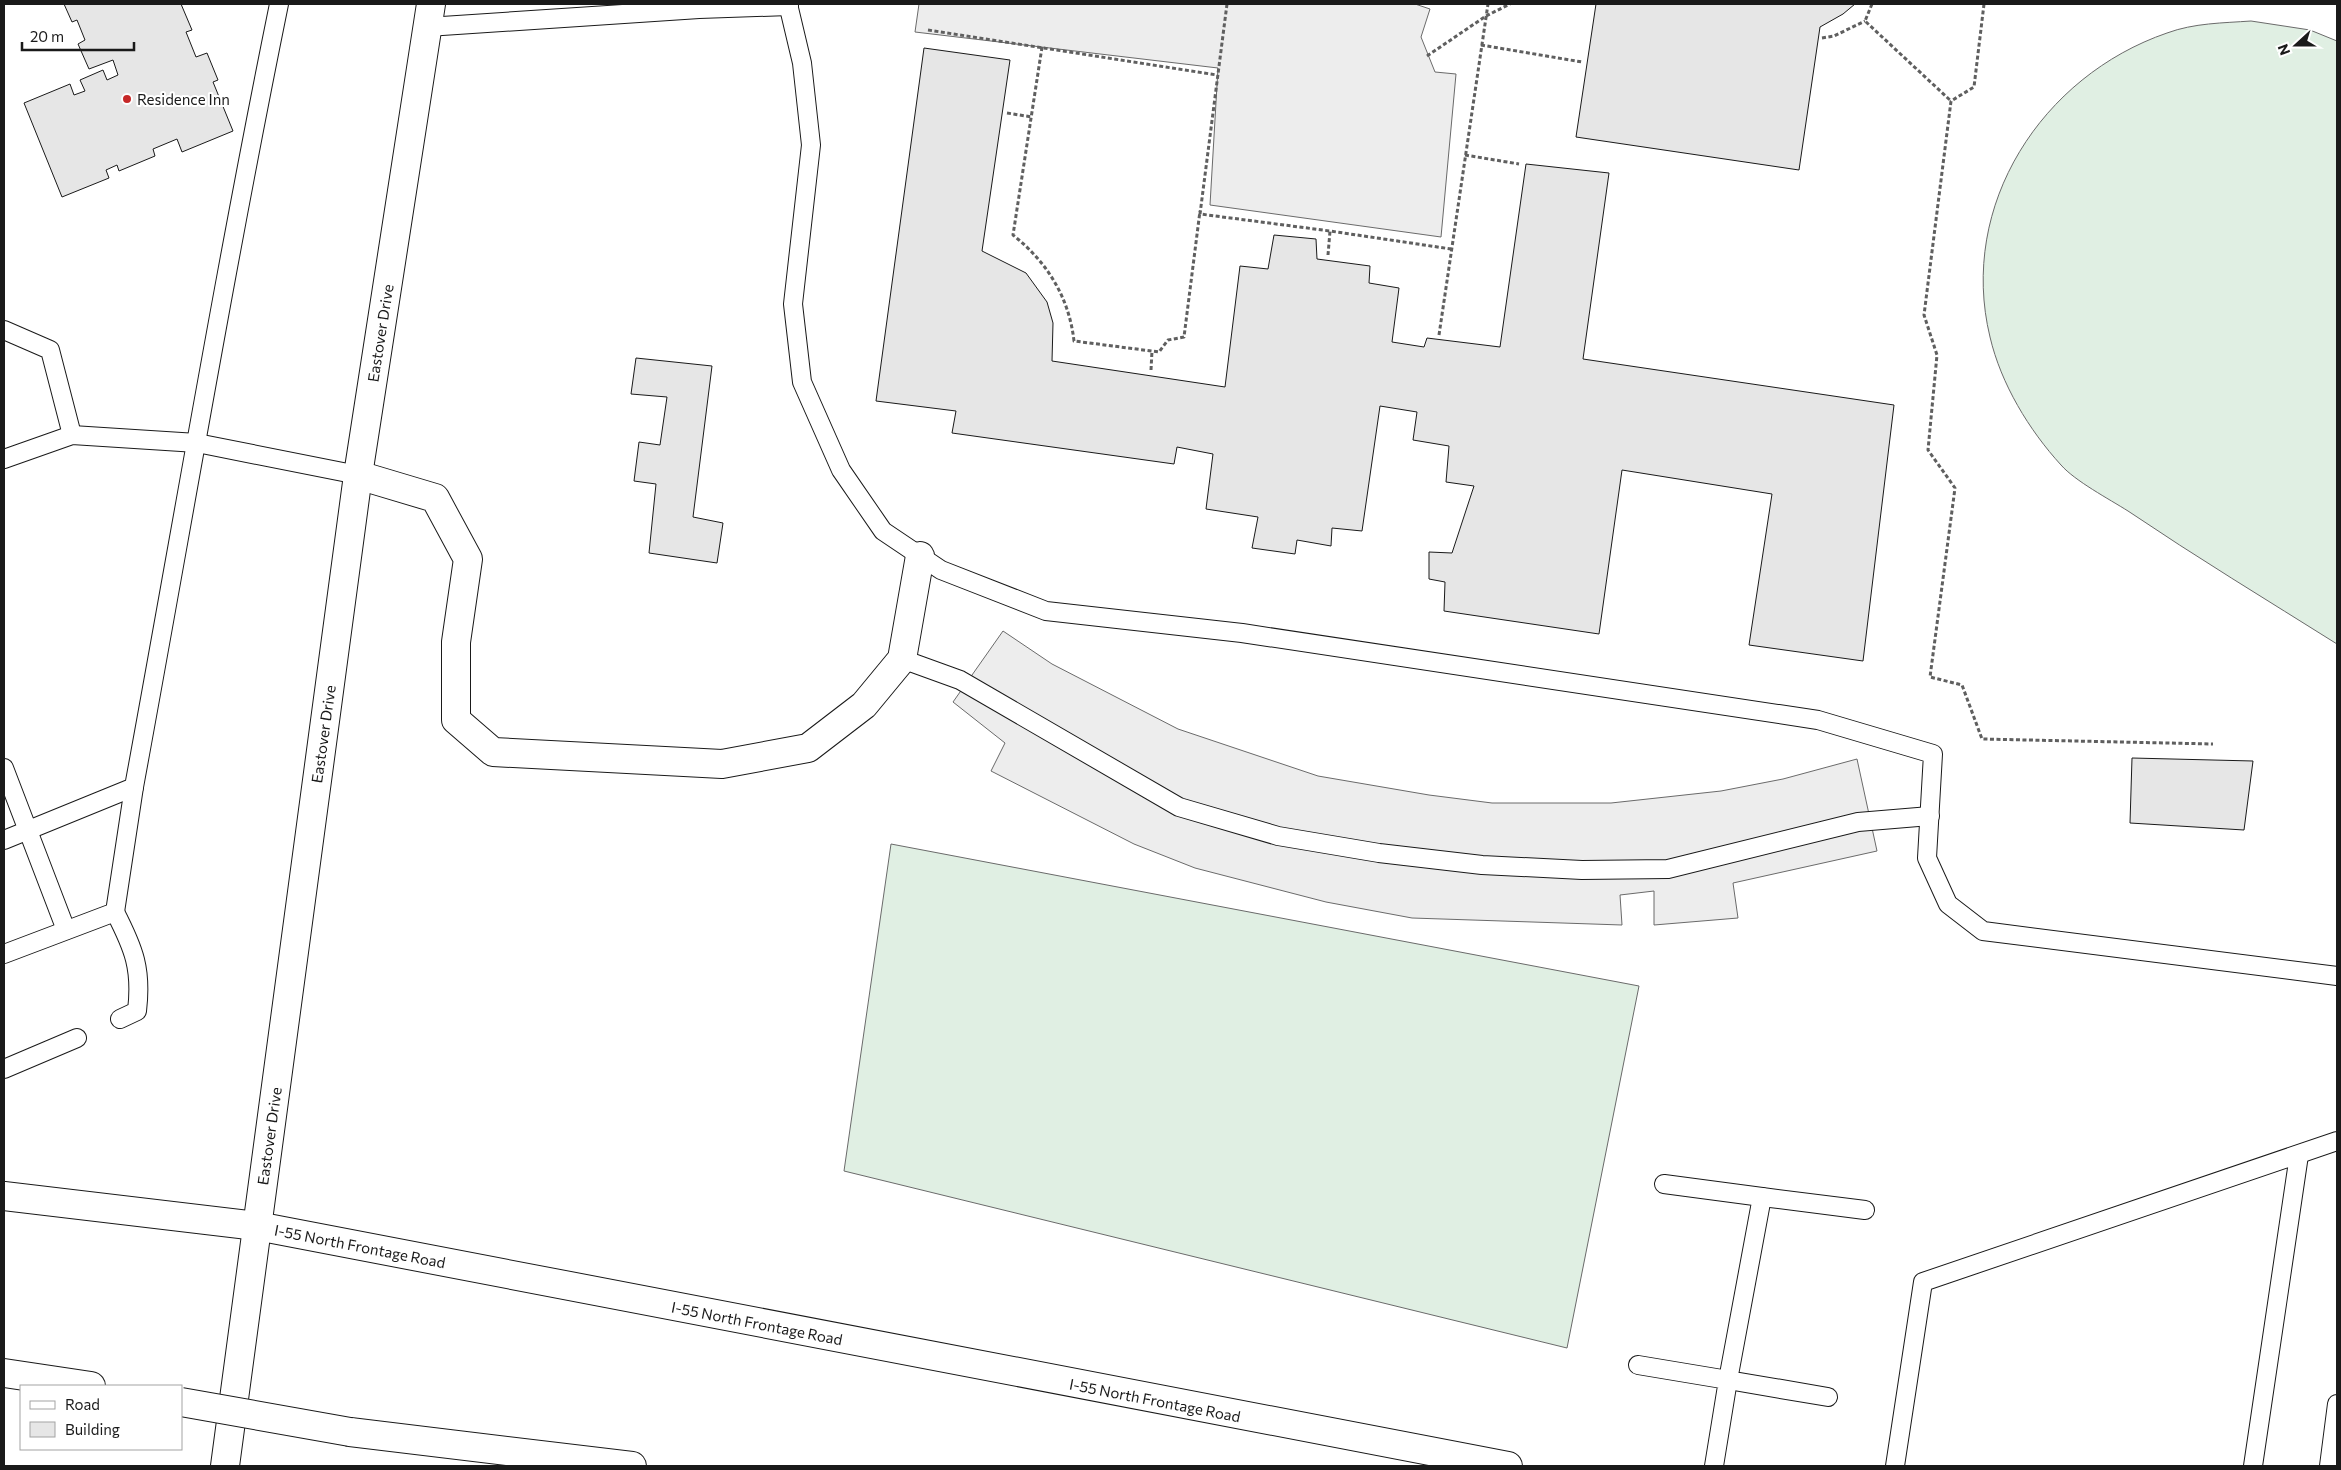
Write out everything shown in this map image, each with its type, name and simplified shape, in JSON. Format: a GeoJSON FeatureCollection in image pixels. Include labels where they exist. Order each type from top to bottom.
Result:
{"type":"FeatureCollection","features":[{"type":"Feature","properties":{"kind":"main road","name":"Eastover Drive"},"geometry":{"type":"LineString","coordinates":[[225,1466],[358,474],[429,16]]}},
{"type":"Feature","properties":{"kind":"main road"},"geometry":{"type":"LineString","coordinates":[[358,474],[435,498],[468,559],[456,642],[456,720],[493,752],[722,764],[808,748],[864,705],[902,659],[920,556]]}},
{"type":"Feature","properties":{"kind":"main road","name":"I-55 North Frontage Road"},"geometry":{"type":"LineString","coordinates":[[4,1196],[257,1226],[1508,1466]]}},
{"type":"Feature","properties":{"kind":"main road"},"geometry":{"type":"LineString","coordinates":[[4,1369],[45,1379]]}},
{"type":"Feature","properties":{"kind":"main road"},"geometry":{"type":"LineString","coordinates":[[4,1373],[84,1385]]}},
{"type":"Feature","properties":{"kind":"main road"},"geometry":{"type":"LineString","coordinates":[[182,1402],[350,1432],[632,1466]]}},
{"type":"Feature","properties":{"kind":"lane"},"geometry":{"type":"LineString","coordinates":[[120,1019],[138,1011],[140,984],[131,945],[115,912],[134,787],[197,443],[236,216],[279,4]]}},
{"type":"Feature","properties":{"kind":"lane"},"geometry":{"type":"LineString","coordinates":[[429,16],[789,5],[802,63],[811,145],[792,304],[802,382],[841,470],[883,531],[941,570],[1046,611],[1242,633],[1818,720],[1933,754],[1927,858],[1948,904],[1984,931],[2337,976]]}},
{"type":"Feature","properties":{"kind":"lane"},"geometry":{"type":"LineString","coordinates":[[4,330],[50,350],[72,435]]}},
{"type":"Feature","properties":{"kind":"lane"},"geometry":{"type":"LineString","coordinates":[[4,459],[72,435],[197,443],[358,474]]}},
{"type":"Feature","properties":{"kind":"lane"},"geometry":{"type":"LineString","coordinates":[[902,659],[960,680],[1179,807],[1278,836],[1379,853],[1482,864],[1582,870],[1668,869],[1858,822],[1930,816]]}},
{"type":"Feature","properties":{"kind":"lane"},"geometry":{"type":"LineString","coordinates":[[4,768],[66,930]]}},
{"type":"Feature","properties":{"kind":"lane"},"geometry":{"type":"LineString","coordinates":[[4,840],[134,787]]}},
{"type":"Feature","properties":{"kind":"lane"},"geometry":{"type":"LineString","coordinates":[[4,954],[115,912]]}},
{"type":"Feature","properties":{"kind":"lane"},"geometry":{"type":"LineString","coordinates":[[4,1070],[76,1038]]}},
{"type":"Feature","properties":{"kind":"lane"},"geometry":{"type":"LineString","coordinates":[[1895,1466],[1923,1282],[2337,1141]]}},
{"type":"Feature","properties":{"kind":"lane"},"geometry":{"type":"LineString","coordinates":[[2253,1466],[2298,1154]]}},
{"type":"Feature","properties":{"kind":"lane"},"geometry":{"type":"LineString","coordinates":[[1664,1184],[1865,1210]]}},
{"type":"Feature","properties":{"kind":"lane"},"geometry":{"type":"LineString","coordinates":[[1714,1466],[1762,1197]]}},
{"type":"Feature","properties":{"kind":"lane"},"geometry":{"type":"LineString","coordinates":[[1638,1365],[1828,1397]]}},
{"type":"Feature","properties":{"kind":"lane"},"geometry":{"type":"LineString","coordinates":[[2329,1466],[2337,1404]]}},
{"type":"Feature","properties":{"kind":"path"},"geometry":{"type":"LineString","coordinates":[[1042,48],[1013,235],[1034,253],[1056,284],[1068,308],[1074,341],[1159,352],[1168,340],[1184,337],[1227,4]]}},
{"type":"Feature","properties":{"kind":"path"},"geometry":{"type":"LineString","coordinates":[[1439,336],[1488,4]]}},
{"type":"Feature","properties":{"kind":"path"},"geometry":{"type":"LineString","coordinates":[[1427,56],[1486,16],[1510,4]]}},
{"type":"Feature","properties":{"kind":"path"},"geometry":{"type":"LineString","coordinates":[[1822,38],[1834,36],[1865,21],[1872,4]]}},
{"type":"Feature","properties":{"kind":"path"},"geometry":{"type":"LineString","coordinates":[[1951,101],[1974,87],[1984,4]]}},
{"type":"Feature","properties":{"kind":"path"},"geometry":{"type":"LineString","coordinates":[[1865,21],[1951,101]]}},
{"type":"Feature","properties":{"kind":"path"},"geometry":{"type":"LineString","coordinates":[[928,30],[1217,75]]}},
{"type":"Feature","properties":{"kind":"path"},"geometry":{"type":"LineString","coordinates":[[1482,45],[1582,62]]}},
{"type":"Feature","properties":{"kind":"path"},"geometry":{"type":"LineString","coordinates":[[1951,101],[1924,316],[1937,355],[1928,450],[1955,488],[1930,677],[1962,685],[1982,739],[2213,744]]}},
{"type":"Feature","properties":{"kind":"path"},"geometry":{"type":"LineString","coordinates":[[1007,113],[1032,117]]}},
{"type":"Feature","properties":{"kind":"path"},"geometry":{"type":"LineString","coordinates":[[1465,155],[1519,164]]}},
{"type":"Feature","properties":{"kind":"path"},"geometry":{"type":"LineString","coordinates":[[1200,211],[1200,214],[1452,249]]}},
{"type":"Feature","properties":{"kind":"path"},"geometry":{"type":"LineString","coordinates":[[1328,255],[1330,231]]}},
{"type":"Feature","properties":{"kind":"path"},"geometry":{"type":"LineString","coordinates":[[1150,370],[1152,351]]}},
{"type":"Feature","properties":{"kind":"green space"},"geometry":{"type":"Polygon","coordinates":[[[2251,21],[2310,30],[2337,41],[2337,644],[2093,490],[2061,465],[2027,422],[2001,372],[1990,337],[1983,288],[1987,240],[1999,194],[2020,152],[2048,113],[2082,80],[2122,53],[2167,33],[2188,27],[2251,21]]]}},
{"type":"Feature","properties":{"kind":"green space"},"geometry":{"type":"Polygon","coordinates":[[[891,844],[1639,986],[1567,1348],[844,1171],[891,844]]]}},
{"type":"Feature","properties":{"kind":"shaded area"},"geometry":{"type":"Polygon","coordinates":[[[919,4],[1415,4],[1430,9],[1421,37],[1435,72],[1456,74],[1441,237],[1210,205],[1218,68],[915,32],[919,4]]]}},
{"type":"Feature","properties":{"kind":"shaded area"},"geometry":{"type":"Polygon","coordinates":[[[1003,631],[1052,664],[1178,729],[1318,776],[1429,795],[1492,803],[1611,803],[1721,791],[1783,779],[1857,759],[1877,851],[1733,883],[1738,918],[1654,925],[1654,891],[1620,895],[1622,925],[1412,918],[1326,902],[1195,868],[1134,844],[991,771],[1005,743],[953,702],[1003,631]]]}},
{"type":"Feature","properties":{"kind":"building","name":"Residence Inn"},"geometry":{"type":"Polygon","coordinates":[[[64,4],[181,4],[192,30],[186,32],[196,57],[207,53],[218,80],[213,82],[233,131],[182,152],[177,139],[153,149],[155,156],[119,171],[117,165],[106,170],[109,178],[62,197],[24,103],[70,84],[74,95],[85,91],[80,80],[103,70],[107,80],[118,75],[113,60],[89,69],[78,44],[85,40],[77,20],[72,22],[64,4]]]}},
{"type":"Feature","properties":{"kind":"building"},"geometry":{"type":"Polygon","coordinates":[[[1596,4],[1855,4],[1843,14],[1820,27],[1799,170],[1576,137],[1596,4]]]}},
{"type":"Feature","properties":{"kind":"building"},"geometry":{"type":"Polygon","coordinates":[[[924,48],[1010,60],[982,251],[1026,273],[1047,302],[1053,323],[1052,361],[1225,387],[1240,266],[1268,269],[1274,235],[1316,239],[1317,259],[1370,266],[1369,283],[1399,288],[1392,342],[1424,347],[1427,338],[1500,347],[1526,164],[1609,173],[1583,359],[1894,405],[1863,661],[1749,645],[1772,494],[1622,470],[1599,634],[1444,611],[1445,582],[1429,579],[1429,552],[1452,553],[1474,486],[1446,482],[1449,446],[1413,440],[1417,412],[1380,406],[1362,531],[1332,528],[1331,546],[1297,540],[1295,554],[1252,548],[1258,517],[1206,509],[1213,454],[1177,447],[1174,464],[952,433],[956,411],[876,401],[924,48]]]}},
{"type":"Feature","properties":{"kind":"building"},"geometry":{"type":"Polygon","coordinates":[[[636,358],[712,366],[693,517],[723,523],[717,563],[649,553],[656,484],[634,481],[639,442],[660,445],[667,397],[631,394],[636,358]]]}},
{"type":"Feature","properties":{"kind":"building"},"geometry":{"type":"Polygon","coordinates":[[[2132,758],[2253,761],[2244,830],[2130,823],[2132,758]]]}},
{"type":"Feature","properties":{"kind":"place","name":"Residence Inn"},"geometry":{"type":"Point","coordinates":[127,99]}}]}
